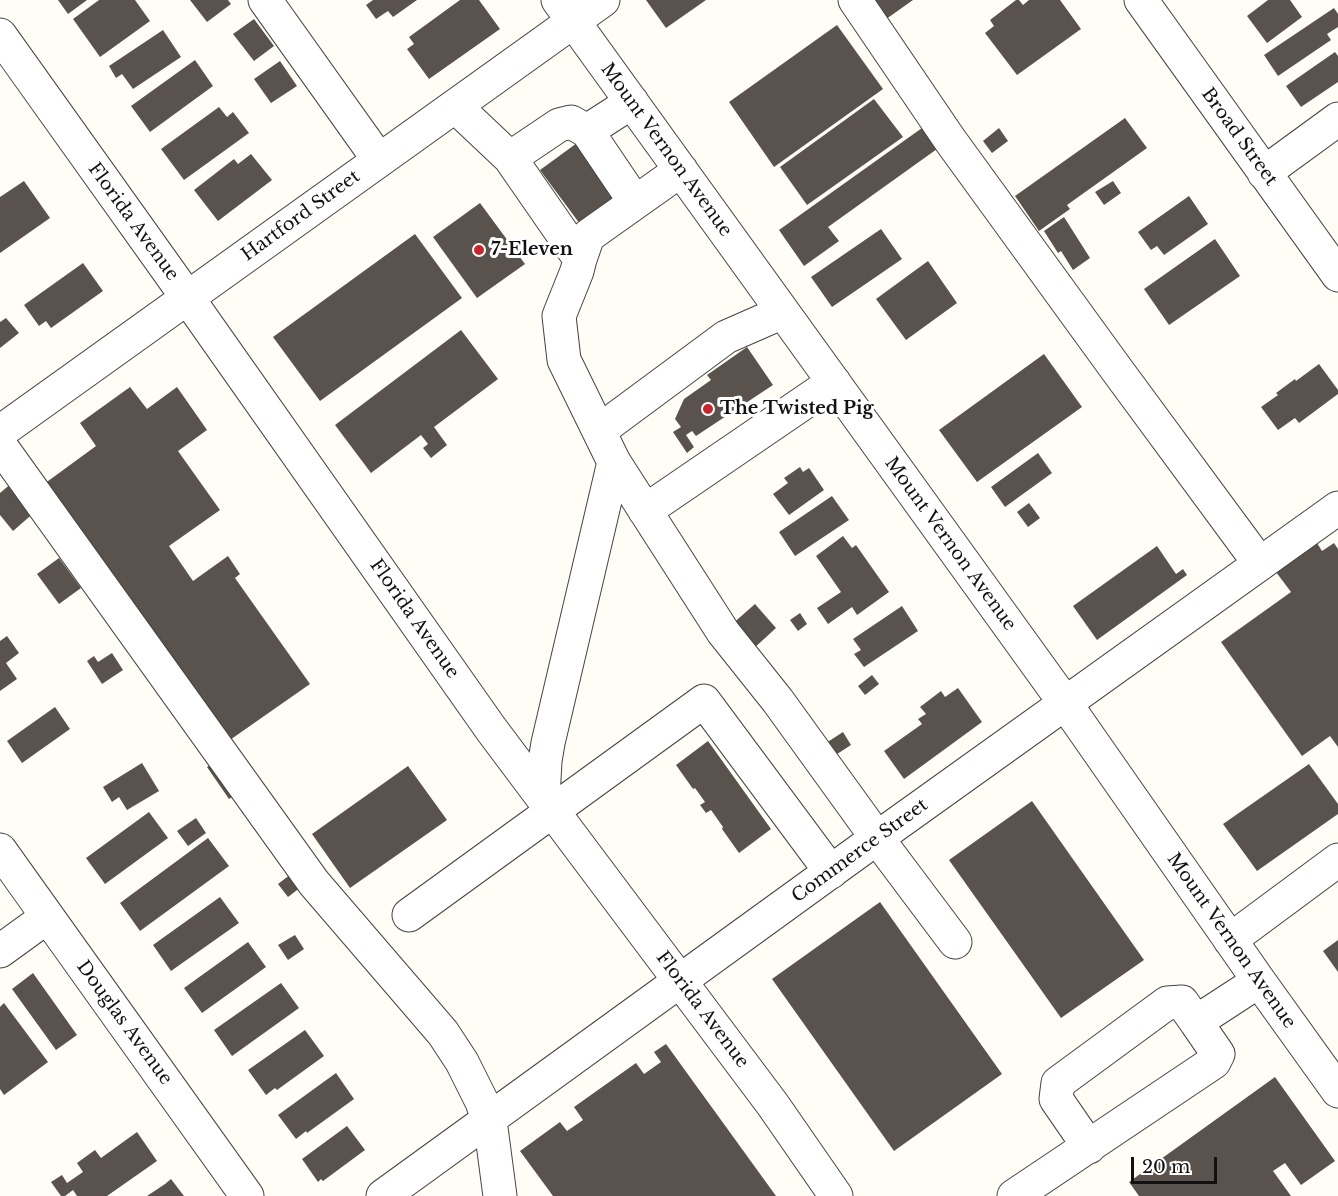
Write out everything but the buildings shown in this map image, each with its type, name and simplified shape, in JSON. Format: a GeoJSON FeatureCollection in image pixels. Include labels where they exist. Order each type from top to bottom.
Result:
{"type":"FeatureCollection","features":[{"type":"Feature","properties":{"kind":"street"},"geometry":{"type":"LineString","coordinates":[[265,0],[379,160]]}},
{"type":"Feature","properties":{"kind":"street","name":"Hartford Street"},"geometry":{"type":"LineString","coordinates":[[0,432],[455,106],[566,11],[603,0]]}},
{"type":"Feature","properties":{"kind":"street"},"geometry":{"type":"LineString","coordinates":[[855,0],[957,149],[1260,564]]}},
{"type":"Feature","properties":{"kind":"street","name":"Broad Street"},"geometry":{"type":"LineString","coordinates":[[1140,0],[1338,275]]}},
{"type":"Feature","properties":{"kind":"street","name":"Mount Vernon Avenue"},"geometry":{"type":"LineString","coordinates":[[566,11],[1065,703],[1338,1091]]}},
{"type":"Feature","properties":{"kind":"street","name":"Florida Avenue"},"geometry":{"type":"LineString","coordinates":[[0,35],[188,297],[484,720],[773,1106],[836,1196]]}},
{"type":"Feature","properties":{"kind":"street"},"geometry":{"type":"LineString","coordinates":[[587,132],[632,102]]}},
{"type":"Feature","properties":{"kind":"street"},"geometry":{"type":"LineString","coordinates":[[455,106],[510,158],[580,259]]}},
{"type":"Feature","properties":{"kind":"street"},"geometry":{"type":"LineString","coordinates":[[1264,173],[1338,119]]}},
{"type":"Feature","properties":{"kind":"street"},"geometry":{"type":"LineString","coordinates":[[510,158],[559,125],[571,122],[587,132],[635,202]]}},
{"type":"Feature","properties":{"kind":"street"},"geometry":{"type":"LineString","coordinates":[[681,170],[588,236],[559,316],[564,360],[614,462],[723,632],[778,701],[955,942]]}},
{"type":"Feature","properties":{"kind":"street"},"geometry":{"type":"LineString","coordinates":[[599,430],[726,337],[783,312]]}},
{"type":"Feature","properties":{"kind":"street"},"geometry":{"type":"LineString","coordinates":[[645,511],[834,382]]}},
{"type":"Feature","properties":{"kind":"street"},"geometry":{"type":"LineString","coordinates":[[0,444],[314,883],[443,1033],[462,1062],[482,1102],[491,1128],[500,1196]]}},
{"type":"Feature","properties":{"kind":"street"},"geometry":{"type":"LineString","coordinates":[[547,804],[545,761],[548,743],[614,462]]}},
{"type":"Feature","properties":{"kind":"street","name":"Commerce Street"},"geometry":{"type":"LineString","coordinates":[[383,1196],[1338,508]]}},
{"type":"Feature","properties":{"kind":"street"},"geometry":{"type":"LineString","coordinates":[[409,915],[547,804],[704,701],[831,872]]}},
{"type":"Feature","properties":{"kind":"street","name":"Douglas Avenue"},"geometry":{"type":"LineString","coordinates":[[0,850],[247,1196]]}},
{"type":"Feature","properties":{"kind":"street"},"geometry":{"type":"LineString","coordinates":[[1230,940],[1338,860]]}},
{"type":"Feature","properties":{"kind":"street"},"geometry":{"type":"LineString","coordinates":[[0,951],[47,917]]}},
{"type":"Feature","properties":{"kind":"street"},"geometry":{"type":"LineString","coordinates":[[1196,1022],[1259,981]]}},
{"type":"Feature","properties":{"kind":"street"},"geometry":{"type":"LineString","coordinates":[[1014,1196],[1089,1147],[1214,1062],[1218,1054],[1182,1002],[1167,1003],[1058,1083],[1056,1099],[1089,1147]]}},
{"type":"Feature","properties":{"kind":"place","name":"7-Eleven"},"geometry":{"type":"Point","coordinates":[479,250]}},
{"type":"Feature","properties":{"kind":"place","name":"The Twisted Pig"},"geometry":{"type":"Point","coordinates":[708,409]}}]}
